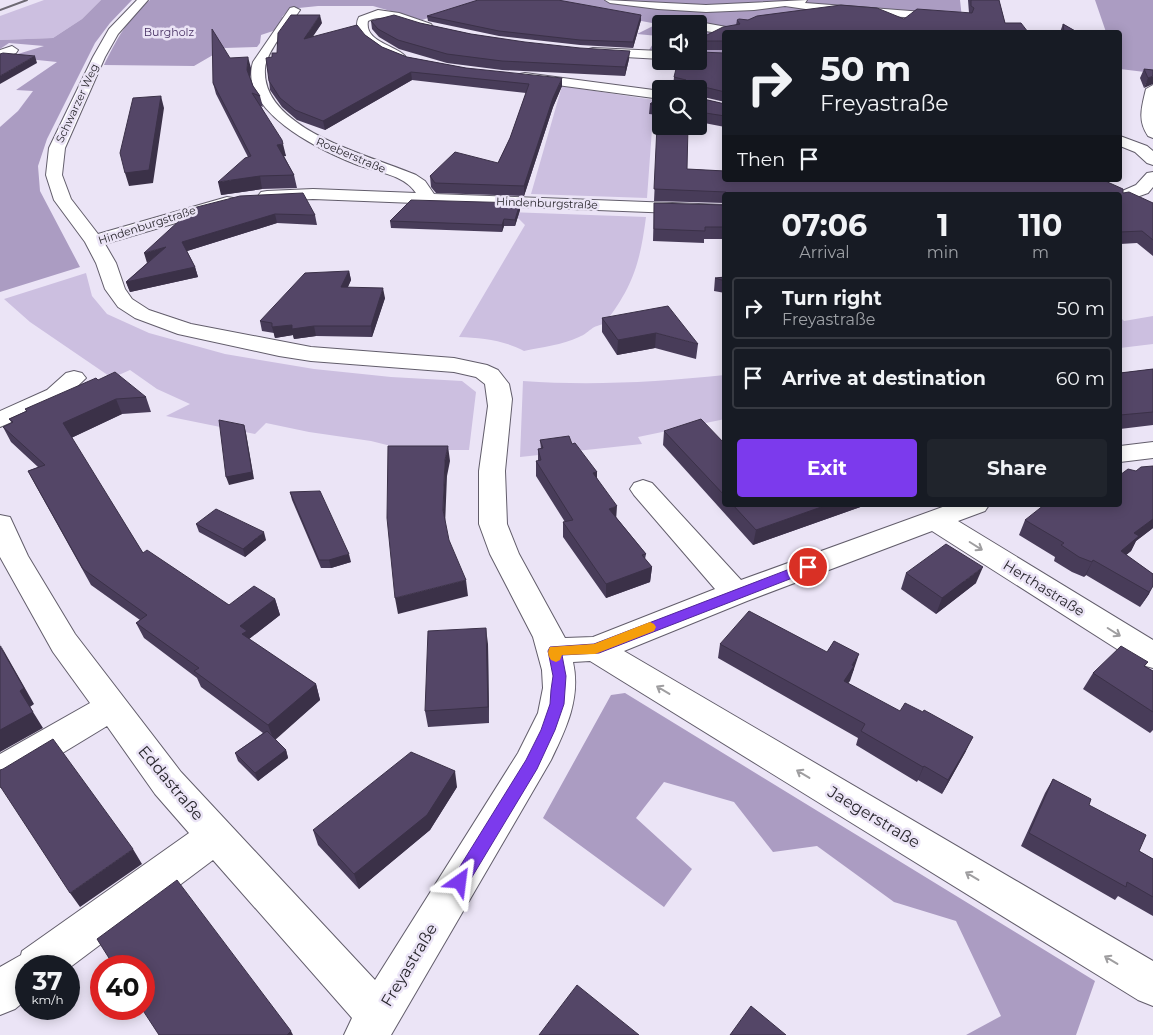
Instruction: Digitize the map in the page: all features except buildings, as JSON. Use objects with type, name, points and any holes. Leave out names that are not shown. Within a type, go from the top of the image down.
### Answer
[{"type":"street","name":"Schwarzer Weg","points":[[94,241],[63,200],[54,175],[57,148],[113,32],[143,0]]},
{"type":"street","points":[[610,0],[659,6],[735,9],[802,0]]},
{"type":"street","points":[[786,3],[874,12],[915,12],[964,17]]},
{"type":"street","points":[[600,8],[647,17]]},
{"type":"street","name":"Roeberstraße","points":[[294,10],[262,57],[258,68],[259,85],[269,103],[286,120],[312,138],[361,161],[416,181],[429,198]]},
{"type":"street","points":[[413,60],[385,50],[370,41],[361,23],[363,19],[372,15],[385,14],[439,30]]},
{"type":"street","points":[[707,27],[722,30]]},
{"type":"street","points":[[579,50],[652,54]]},
{"type":"street","points":[[514,76],[578,82],[652,94]]},
{"type":"street","points":[[1153,89],[1148,115],[1153,133]]},
{"type":"street","points":[[1136,146],[1150,143],[1153,138]]},
{"type":"street","points":[[1122,142],[1136,146],[1153,160]]},
{"type":"street","points":[[1122,197],[1142,189],[1153,177]]},
{"type":"street","name":"Hindenburgstraße","points":[[554,651],[542,620],[508,562],[492,518],[491,494],[494,444],[500,404],[496,382],[491,377],[477,369],[454,365],[311,354],[279,349],[209,335],[163,322],[142,314],[125,303],[115,289],[106,263],[94,241],[215,204],[247,198],[313,194],[722,210]]},
{"type":"street","points":[[0,420],[55,394],[74,378]]},
{"type":"street","points":[[1122,454],[1153,450]]},
{"type":"street","points":[[643,489],[736,593]]},
{"type":"street","points":[[554,651],[595,649],[736,593],[970,507]]},
{"type":"street","name":"Herthastraße","points":[[935,520],[1153,656]]},
{"type":"street","name":"Eddastraße","points":[[0,524],[14,556],[64,643],[111,707],[168,783],[215,836],[372,1025]]},
{"type":"street","name":"Jaegerstraße","points":[[595,649],[1153,985]]},
{"type":"street","name":"Freyastraße","points":[[372,1025],[531,764],[548,730],[557,704],[559,685],[554,651]]},
{"type":"street","points":[[0,772],[111,707]]},
{"type":"street","points":[[52,955],[215,836]]},
{"type":"street","points":[[0,994],[15,982]]},
{"type":"shaded area","points":[[44,0],[101,0],[82,19],[53,38],[0,40],[0,16]]},
{"type":"shaded area","points":[[562,86],[652,100],[647,198],[531,194]]},
{"type":"shaded area","points":[[505,212],[646,217],[634,274],[622,298],[604,324],[572,340],[524,351],[500,342],[459,337],[525,225],[515,215]]},
{"type":"shaded area","points":[[86,273],[92,296],[107,314],[149,333],[225,354],[314,369],[391,377],[462,381],[476,392],[469,450],[407,450],[371,441],[309,432],[266,423],[255,434],[166,416],[190,404],[157,389],[130,370],[112,378],[30,322],[4,299]]},
{"type":"shaded area","points":[[1153,316],[1153,344],[1122,348],[1122,319],[1124,321]]},
{"type":"shaded area","points":[[722,375],[722,420],[638,437],[642,444],[520,457],[523,381],[574,383],[674,380]]},
{"type":"green space","points":[[101,0],[132,0],[110,23],[95,43],[47,139],[38,166],[40,191],[80,267],[0,292],[0,127],[18,111],[33,91],[16,90],[57,62],[8,57],[44,46],[9,43],[0,49],[0,40],[53,38],[82,19]]},
{"type":"green space","name":"Burgholz","points":[[150,0],[486,0],[422,20],[373,6],[318,6],[289,9],[282,17],[287,18],[276,30],[261,35],[260,43],[257,47],[225,48],[194,66],[104,65],[129,22]]},
{"type":"green space","points":[[531,0],[960,0],[962,18],[915,13],[745,30],[722,30],[722,53],[707,52],[707,15],[652,15],[652,23]]},
{"type":"green space","points":[[1095,0],[1153,0],[1153,73],[1122,69],[1122,30],[1105,30]]},
{"type":"green space","points":[[652,26],[652,35],[637,34]]},
{"type":"green space","points":[[625,693],[1095,981],[1076,1035],[966,1035],[1001,1016],[956,921],[894,902],[817,846],[773,852],[734,802],[664,782],[636,818],[692,869],[664,907],[543,818],[611,695]]},
{"type":"railway","points":[[0,10],[27,0]]},
{"type":"slow traffic","points":[[556,656],[554,651],[595,649],[650,627]]},
{"type":"route","points":[[460,882],[531,764],[548,730],[557,704],[559,676],[554,651],[595,649],[736,593],[808,567]]}]
